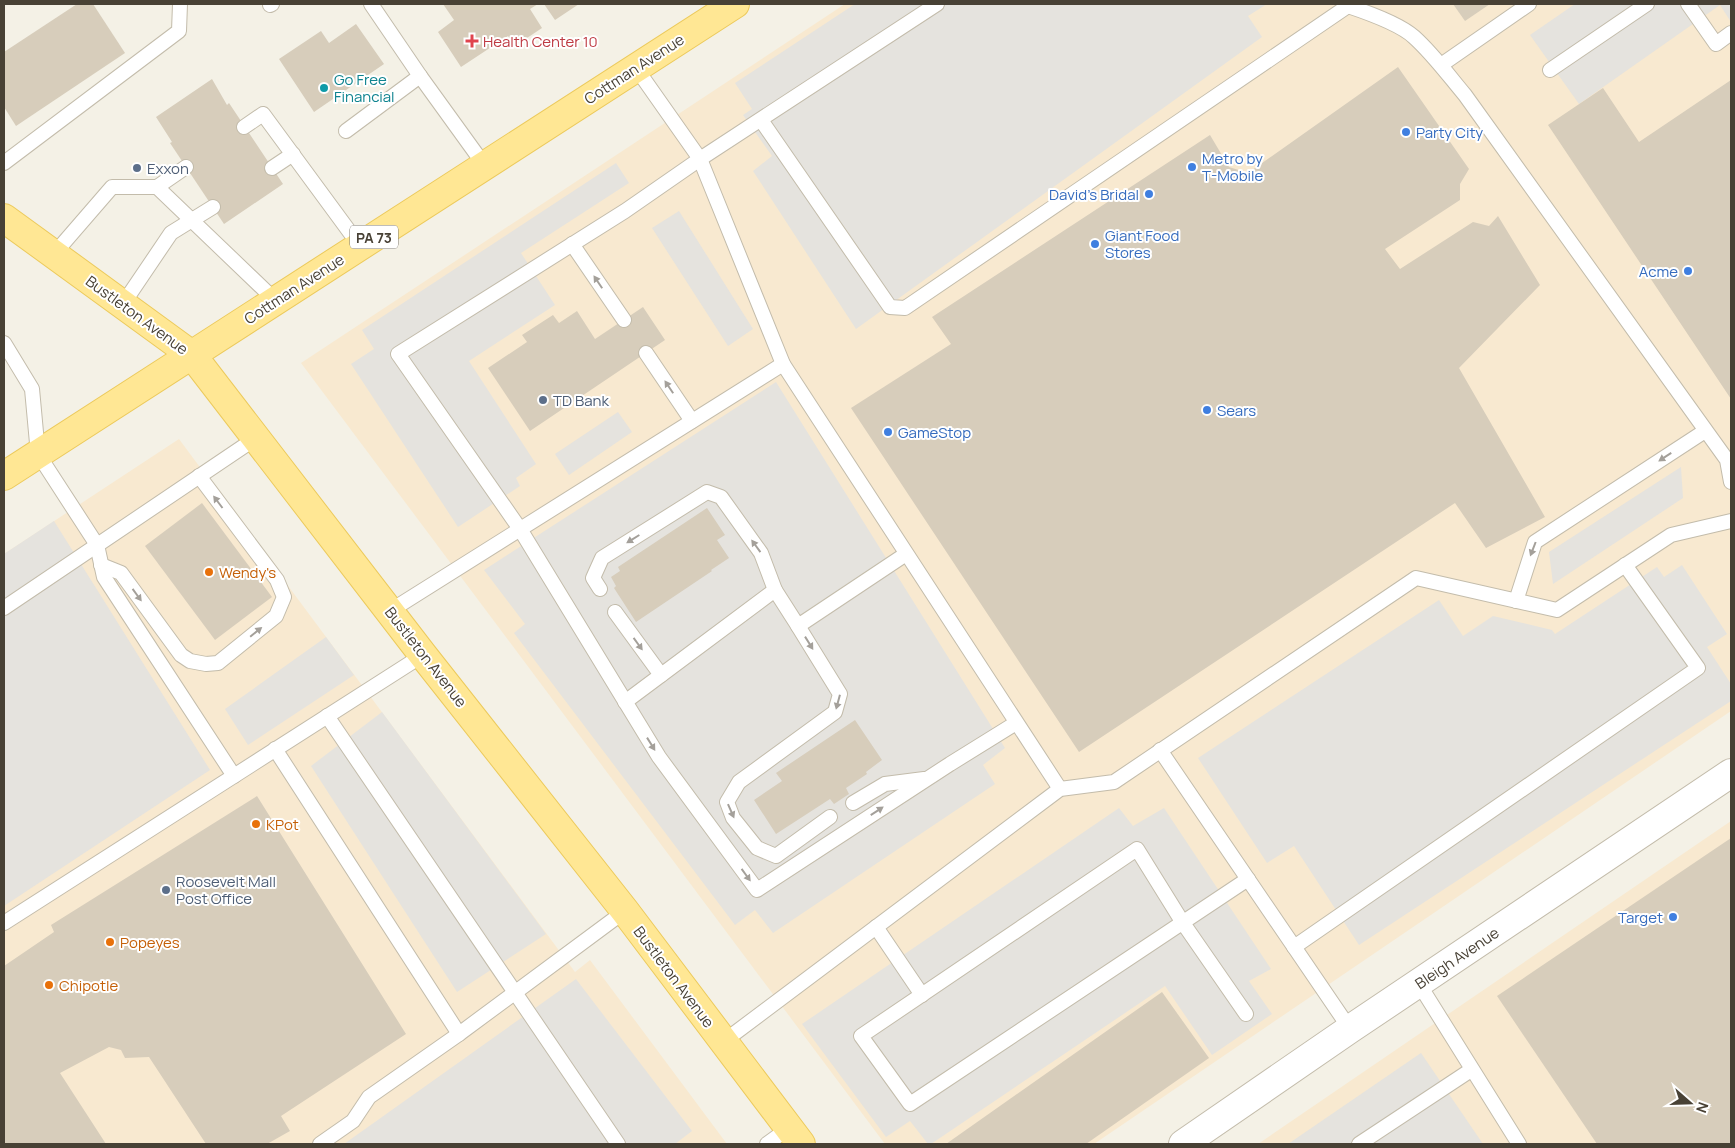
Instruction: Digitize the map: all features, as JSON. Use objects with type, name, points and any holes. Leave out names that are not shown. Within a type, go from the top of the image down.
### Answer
[{"type":"main road","name":"Cottman Avenue","points":[[4,476],[735,4]]},
{"type":"main road","name":"Bustleton Avenue","points":[[4,218],[192,355],[423,655],[625,911],[795,1136]]},
{"type":"street","name":"Bleigh Avenue","points":[[1183,1144],[1731,772]]},
{"type":"lane","points":[[4,163],[179,31],[180,4]]},
{"type":"lane","points":[[371,4],[485,166]]},
{"type":"lane","points":[[937,4],[700,159],[625,211],[398,354],[520,529],[667,768],[757,890],[1016,723]]},
{"type":"lane","points":[[1441,65],[1529,4]]},
{"type":"lane","points":[[1550,70],[1647,4]]},
{"type":"lane","points":[[1688,4],[1716,44],[1731,33]]},
{"type":"lane","points":[[761,120],[890,308],[905,308],[1348,5],[1370,13],[1413,36],[1441,65],[1465,95],[1727,460],[1731,482]]},
{"type":"lane","points":[[636,68],[700,159],[783,364],[1060,789]]},
{"type":"lane","points":[[346,131],[420,76]]},
{"type":"lane","points":[[244,127],[263,114],[360,246]]},
{"type":"lane","points":[[272,168],[293,154]]},
{"type":"lane","points":[[54,254],[112,187],[157,186],[186,167]]},
{"type":"lane","points":[[157,186],[276,301]]},
{"type":"lane","points":[[123,304],[171,233],[213,207]]},
{"type":"lane","points":[[572,244],[624,320]]},
{"type":"lane","points":[[4,343],[32,389],[38,454],[97,545],[104,577],[234,776]]},
{"type":"lane","points":[[646,353],[692,421]]},
{"type":"lane","points":[[390,611],[783,364]]},
{"type":"lane","points":[[1516,601],[1535,542],[1706,430]]},
{"type":"lane","points":[[4,608],[256,438]]},
{"type":"lane","points":[[101,565],[121,573],[181,655],[190,661],[206,664],[218,663],[276,616],[284,596],[277,580],[199,476]]},
{"type":"lane","points":[[600,589],[593,578],[602,558],[707,492],[721,497],[761,554],[775,590],[840,694],[835,712],[739,782],[727,802],[733,818],[757,848],[776,856],[830,817]]},
{"type":"lane","points":[[723,1042],[1060,789],[1114,782],[1416,578],[1557,610],[1671,535],[1731,521]]},
{"type":"lane","points":[[798,626],[906,554]]},
{"type":"lane","points":[[1294,947],[1698,668],[1625,565]]},
{"type":"lane","points":[[625,702],[775,590]]},
{"type":"lane","points":[[615,612],[661,675]]},
{"type":"lane","points":[[4,923],[423,655]]},
{"type":"lane","points":[[327,716],[618,1144]]},
{"type":"lane","points":[[275,750],[459,1034]]},
{"type":"lane","points":[[1160,750],[1350,1029]]},
{"type":"lane","points":[[853,802],[885,784],[928,778]]},
{"type":"lane","points":[[1246,1014],[1182,923],[1137,849],[860,1036],[910,1104],[1182,923],[1248,879]]},
{"type":"lane","points":[[320,1144],[353,1121],[369,1097],[459,1034],[514,991],[625,911]]},
{"type":"lane","points":[[876,927],[922,994]]},
{"type":"lane","points":[[1419,984],[1519,1144]]},
{"type":"lane","points":[[1359,1144],[1471,1070]]},
{"type":"lane","points":[[767,1144],[795,1136]]},
{"type":"shaded area","points":[[845,4],[1731,4],[1731,711],[1094,1144],[885,1144],[301,363]]},
{"type":"shaded area","points":[[855,4],[1267,4],[1248,16],[1262,37],[856,329],[753,171],[772,156],[743,115],[752,109],[735,83]]},
{"type":"shaded area","points":[[1575,4],[1731,4],[1731,22],[1720,5],[1579,104],[1530,35]]},
{"type":"shaded area","points":[[616,163],[629,183],[521,253],[555,305],[469,361],[536,464],[516,478],[520,486],[458,527],[351,364],[374,349],[362,330]]},
{"type":"shaded area","points":[[679,211],[753,329],[728,346],[652,228]]},
{"type":"shaded area","points":[[776,382],[1005,748],[983,765],[995,784],[773,933],[755,910],[735,925],[514,633],[525,624],[484,570]]},
{"type":"shaded area","points":[[618,412],[632,432],[569,475],[555,454]]},
{"type":"shaded area","points":[[179,439],[575,972],[590,960],[727,1144],[4,1144],[4,554]]},
{"type":"shaded area","points":[[1681,467],[1683,498],[1553,584],[1549,552]]},
{"type":"shaded area","points":[[54,521],[210,770],[4,906],[4,554]]},
{"type":"shaded area","points":[[1682,565],[1727,634],[1707,647],[1731,684],[1731,701],[1359,945],[1294,846],[1267,863],[1198,758],[1439,600],[1463,636],[1493,616],[1552,630],[1555,634],[1657,567],[1664,577]]},
{"type":"shaded area","points":[[326,637],[354,675],[248,745],[225,709]]},
{"type":"shaded area","points":[[382,712],[546,934],[457,992],[311,766]]},
{"type":"shaded area","points":[[1119,808],[1133,826],[1164,808],[1271,969],[1249,981],[1272,1014],[1212,1055],[1165,986],[931,1144],[928,1144],[910,1121],[886,1137],[802,1024]]},
{"type":"shaded area","points":[[1731,821],[1731,1144],[1258,1144]]},
{"type":"shaded area","points":[[576,979],[692,1131],[675,1144],[344,1144]]},
{"type":"shaded area","points":[[1421,1053],[1483,1144],[1288,1144]]},
{"type":"building","points":[[77,4],[93,4],[125,53],[16,126],[4,107],[4,52]]},
{"type":"building","name":"Health Center 10","points":[[443,4],[538,4],[530,9],[542,28],[515,46],[508,36],[461,67],[438,32],[454,20]]},
{"type":"building","name":"Health Center 10","points":[[544,4],[579,4],[555,20]]},
{"type":"building","points":[[1453,4],[1490,4],[1465,21]]},
{"type":"building","name":"Go Free Financial","points":[[356,24],[384,64],[314,112],[279,59],[321,31],[329,43]]},
{"type":"building","points":[[1398,67],[1469,169],[1460,184],[1460,200],[1385,249],[1400,269],[1473,222],[1489,226],[1498,216],[1540,285],[1459,368],[1545,517],[1486,548],[1455,503],[1079,752],[851,408],[951,344],[932,317],[1210,135],[1229,167],[1248,173]]},
{"type":"building","points":[[212,79],[227,105],[229,103],[283,184],[224,224],[170,143],[172,142],[156,117]]},
{"type":"building","name":"Acme","points":[[1731,80],[1731,399],[1548,125],[1603,88],[1639,142]]},
{"type":"building","name":"TD Bank","points":[[643,307],[665,340],[530,431],[488,368],[527,342],[522,335],[553,315],[559,323],[577,311],[595,339]]},
{"type":"building","name":"Wendy's","points":[[202,503],[272,597],[215,640],[145,546]]},
{"type":"building","points":[[707,508],[725,535],[717,540],[729,558],[636,622],[614,588],[616,586],[611,577],[620,571],[618,567]]},
{"type":"building","points":[[855,720],[882,760],[866,772],[867,774],[846,788],[849,794],[834,804],[830,799],[776,834],[754,800],[782,781],[776,773]]},
{"type":"building","points":[[257,796],[406,1034],[281,1116],[290,1131],[267,1144],[206,1144],[149,1057],[125,1058],[121,1050],[109,1047],[60,1073],[106,1144],[4,1144],[4,966],[54,932],[51,925]]},
{"type":"building","name":"Target","points":[[1731,838],[1731,1144],[1597,1144],[1497,996]]},
{"type":"building","points":[[1162,992],[1209,1058],[1086,1144],[946,1144]]},
{"type":"place","name":"Health Center 10","points":[[472,41]]},
{"type":"place","name":"Go Free Financial","points":[[324,88]]},
{"type":"place","name":"Party City","points":[[1406,132]]},
{"type":"place","name":"Metro by T-Mobile","points":[[1192,167]]},
{"type":"place","name":"Exxon","points":[[137,168]]},
{"type":"place","name":"David's Bridal","points":[[1149,194]]},
{"type":"place","name":"Giant Food Stores","points":[[1095,244]]},
{"type":"place","name":"Acme","points":[[1688,271]]},
{"type":"place","name":"TD Bank","points":[[543,400]]},
{"type":"place","name":"Sears","points":[[1207,410]]},
{"type":"place","name":"GameStop","points":[[888,432]]},
{"type":"place","name":"Wendy's","points":[[209,572]]},
{"type":"place","name":"KPot","points":[[256,824]]},
{"type":"place","name":"Roosevelt Mall Post Office","points":[[166,890]]},
{"type":"place","name":"Target","points":[[1673,917]]},
{"type":"place","name":"Popeyes","points":[[110,942]]},
{"type":"place","name":"Chipotle","points":[[49,985]]}]
